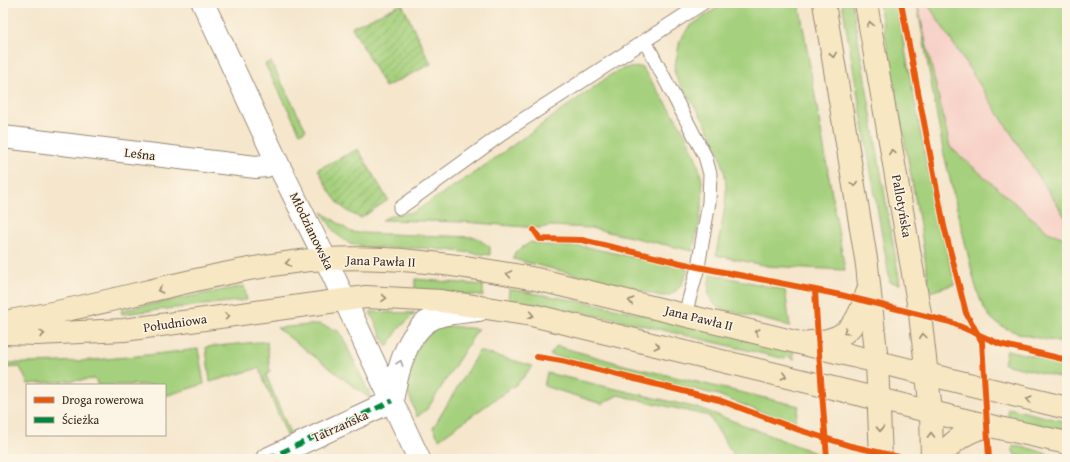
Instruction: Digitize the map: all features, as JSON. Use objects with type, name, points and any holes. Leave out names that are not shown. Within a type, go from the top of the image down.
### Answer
[{"type":"street","name":"Młodzianowska","points":[[203,3],[277,162],[345,299],[419,459]]},
{"type":"street","points":[[824,3],[867,265],[877,362],[881,459]]},
{"type":"street","name":"Pallotyńska","points":[[866,3],[919,303],[931,411],[932,459]]},
{"type":"street","name":"Leśna","points":[[3,137],[256,167],[266,166],[277,162]]},
{"type":"street","points":[[3,322],[118,300],[235,272],[293,262],[326,260]]},
{"type":"street","name":"Jana Pawła II","points":[[326,260],[423,262],[481,269],[536,278],[1067,408]]},
{"type":"street","points":[[799,342],[832,340],[844,334],[853,326],[861,312],[869,286]]},
{"type":"street","points":[[345,299],[366,297],[413,298],[492,308],[532,315],[931,411],[987,426],[1067,443]]},
{"type":"street","name":"Południowa","points":[[3,333],[37,334],[124,330],[345,299]]},
{"type":"street","points":[[392,401],[401,360],[412,340],[425,324],[438,316],[492,308]]},
{"type":"street","name":"Tatrzańska","points":[[266,459],[392,401]]},
{"type":"street","points":[[940,459],[944,453],[966,433],[987,426]]},
{"type":"lane","points":[[400,208],[514,126],[703,3]]},
{"type":"lane","points":[[645,40],[702,151],[710,174],[711,189],[707,218],[698,267],[685,314]]},
{"type":"shaded area","points":[[918,3],[1067,3],[1067,238],[1047,231],[950,147]]},
{"type":"green space","points":[[724,3],[799,3],[845,270],[767,266],[716,255],[726,194],[722,164],[711,134],[678,81],[674,71],[680,40],[689,27]]},
{"type":"green space","points":[[842,3],[852,3],[900,284],[890,282]]},
{"type":"green space","points":[[879,3],[896,3],[932,191],[955,284],[930,292],[919,219]]},
{"type":"green space","points":[[917,3],[950,147],[1048,232],[1067,239],[1067,344],[1012,331],[993,320],[981,302],[975,284],[943,150]]},
{"type":"green space","points":[[927,3],[1067,3],[1067,220]]},
{"type":"green space","points":[[402,4],[431,64],[385,87],[352,27]]},
{"type":"green space","points":[[271,62],[306,130],[300,133],[265,64]]},
{"type":"green space","points":[[642,67],[676,118],[690,144],[700,172],[703,191],[693,251],[591,228],[551,226],[538,228],[465,222],[382,220],[392,215],[414,212],[477,171],[612,74],[625,68]]},
{"type":"green space","points":[[358,149],[388,200],[361,218],[346,210],[340,204],[330,192],[318,169]]},
{"type":"green space","points":[[322,212],[351,232],[475,237],[490,247],[490,255],[428,248],[368,248],[350,244],[335,233]]},
{"type":"green space","points":[[531,242],[543,245],[586,247],[688,269],[679,288],[675,292],[667,296],[661,296],[513,259],[515,252]]},
{"type":"green space","points":[[711,274],[785,290],[790,326],[721,309],[716,306],[710,298],[708,290]]},
{"type":"green space","points":[[415,279],[483,285],[483,296],[415,290]]},
{"type":"green space","points":[[244,286],[247,300],[122,314],[121,310]]},
{"type":"green space","points":[[509,289],[601,305],[793,349],[794,360],[788,356],[785,359],[612,318],[508,300]]},
{"type":"green space","points":[[370,312],[415,313],[398,330],[387,347]]},
{"type":"green space","points":[[319,324],[338,331],[342,336],[373,401],[277,328]]},
{"type":"green space","points":[[449,326],[478,329],[428,408],[417,417],[408,392],[405,376],[414,348],[438,327]]},
{"type":"green space","points":[[267,342],[270,372],[266,375],[292,438],[289,440],[259,368],[210,382],[206,347]]},
{"type":"green space","points":[[557,346],[628,366],[799,406],[794,425],[718,395],[550,355]]},
{"type":"green space","points":[[198,349],[204,384],[166,396],[166,384],[98,384],[95,379],[28,384],[20,367],[3,368],[3,363],[52,362],[149,355]]},
{"type":"green space","points":[[1007,350],[1067,364],[1067,379],[1004,364]]},
{"type":"green space","points":[[479,351],[533,366],[518,383],[439,439],[433,428]]},
{"type":"green space","points":[[547,373],[702,409],[823,456],[823,459],[736,459],[709,416],[618,395],[602,404],[544,386]]},
{"type":"green space","points":[[1008,408],[1067,422],[1067,432],[1008,420]]},
{"type":"green space","points":[[1013,446],[1032,449],[1062,459],[1032,459],[1015,455]]},
{"type":"marked path","points":[[267,459],[392,401]]},
{"type":"cycle path","points":[[901,3],[944,226],[966,313],[982,342],[989,459]]},
{"type":"cycle path","points":[[534,230],[540,239],[582,240],[698,267],[841,295],[950,322],[1000,344],[1067,360]]},
{"type":"cycle path","points":[[815,290],[827,459]]},
{"type":"cycle path","points":[[537,357],[562,361],[719,400],[799,430],[851,446],[908,459]]}]
